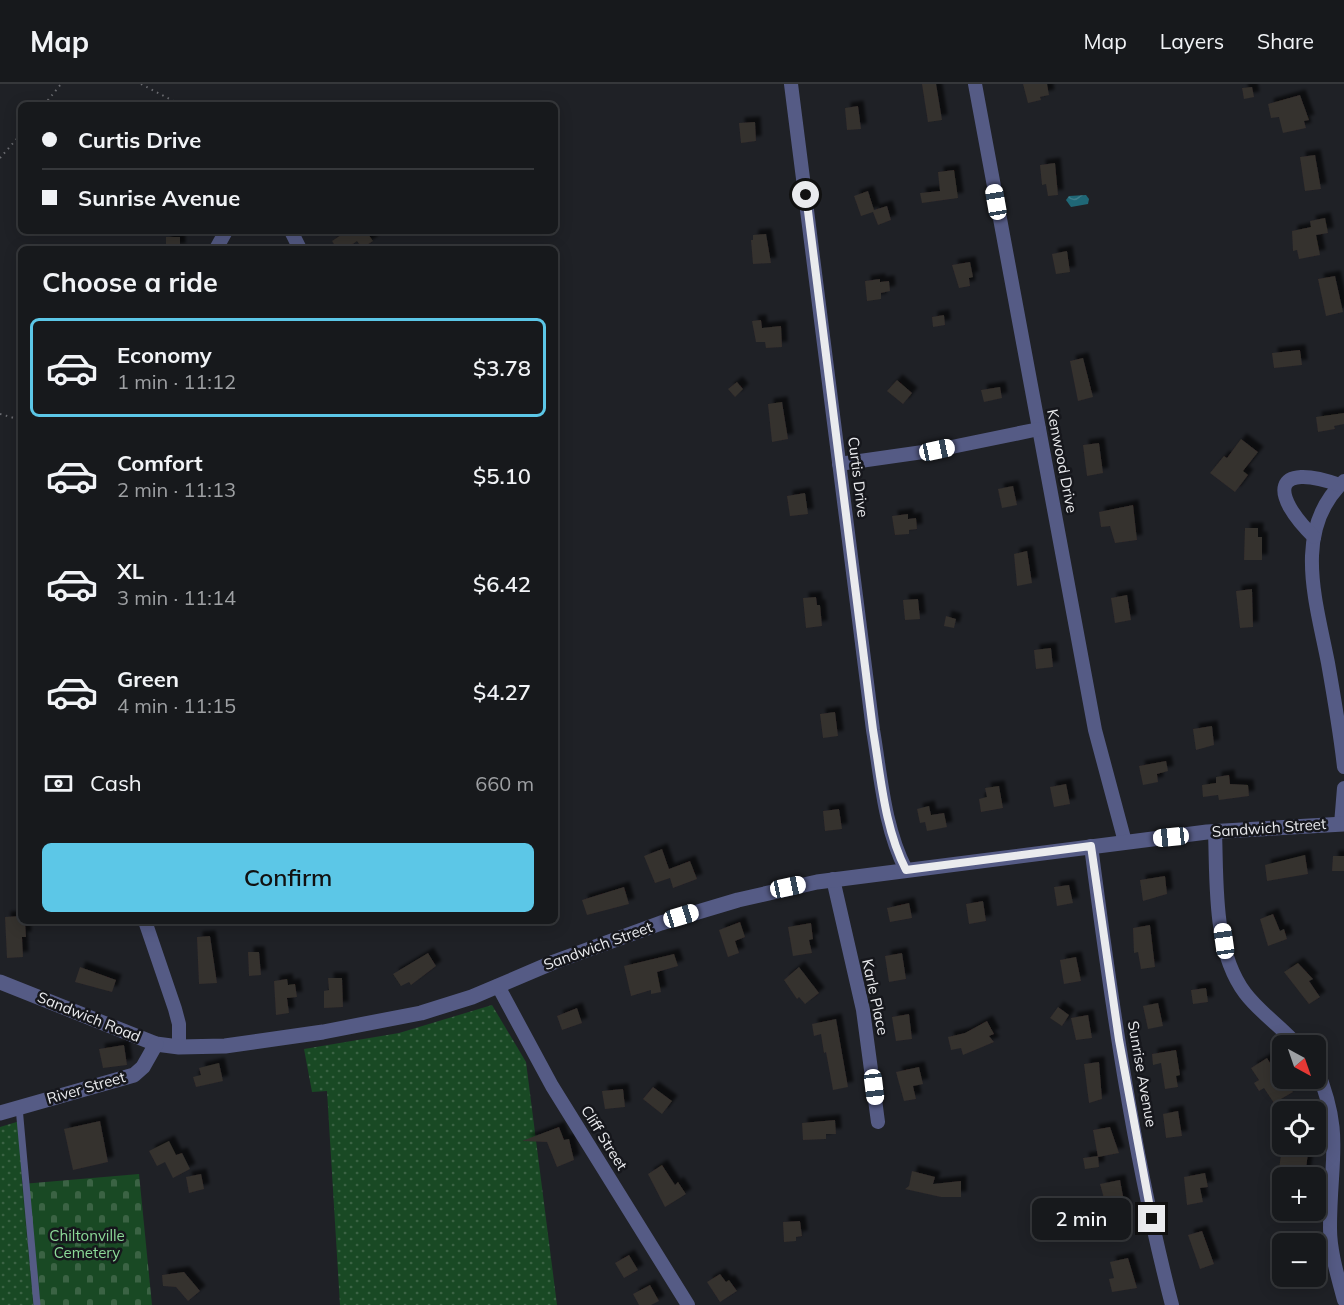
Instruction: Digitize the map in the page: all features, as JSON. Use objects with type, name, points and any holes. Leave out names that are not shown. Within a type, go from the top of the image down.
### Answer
[{"type":"street","name":"Curtis Drive","points":[[791,84],[873,730],[887,815],[896,851],[906,870]]},
{"type":"street","name":"Kenwood Drive","points":[[975,84],[1095,730],[1125,842]]},
{"type":"street","points":[[839,464],[937,450],[1039,429]]},
{"type":"street","points":[[1314,537],[1287,505],[1283,496],[1286,486],[1293,478],[1306,475],[1342,483],[1322,511],[1314,537],[1311,575],[1338,719],[1344,767]]},
{"type":"street","points":[[1343,824],[1344,788]]},
{"type":"street","name":"Sandwich Street","points":[[178,1047],[243,1044],[380,1022],[432,1010],[498,986],[573,954],[671,920],[738,900],[833,879],[1215,832],[1343,824]]},
{"type":"street","points":[[1215,832],[1224,941],[1235,976],[1246,994],[1287,1035]]},
{"type":"street","name":"Sunrise Avenue","points":[[1091,846],[1119,1040],[1147,1197],[1172,1305]]},
{"type":"street","name":"Karle Place","points":[[833,879],[863,1010],[878,1122]]},
{"type":"street","points":[[146,924],[179,1024],[178,1047]]},
{"type":"street","name":"Sandwich Road","points":[[0,982],[156,1044],[178,1047]]},
{"type":"street","name":"Cliff Street","points":[[498,986],[552,1086],[688,1305]]},
{"type":"street","name":"River Street","points":[[0,1113],[134,1075],[143,1067],[156,1044]]},
{"type":"street","points":[[1326,1083],[1339,1104],[1344,1122],[1342,1160],[1332,1201],[1330,1227],[1344,1300]]},
{"type":"lane","points":[[19,1107],[37,1305]]},
{"type":"path","points":[[46,102],[61,84]]},
{"type":"path","points":[[141,84],[175,102]]},
{"type":"path","points":[[0,158],[18,137]]},
{"type":"path","points":[[0,414],[18,419]]},
{"type":"green space","points":[[492,1005],[526,1062],[557,1305],[340,1305],[327,1091],[312,1092],[304,1049],[399,1033]]},
{"type":"green space","points":[[20,1121],[22,1184],[33,1305],[0,1305],[0,1127]]},
{"type":"green space","name":"Chiltonville Cemetery","points":[[139,1174],[152,1305],[33,1305],[22,1184]]},
{"type":"water","points":[[1086,195],[1089,199],[1088,204],[1071,207],[1066,200],[1069,196]]},
{"type":"building","points":[[922,84],[936,84],[942,120],[928,122]]},
{"type":"building","points":[[1023,84],[1047,84],[1049,95],[1040,97],[1041,100],[1028,103]]},
{"type":"building","points":[[1252,87],[1254,97],[1244,99],[1242,88]]},
{"type":"building","points":[[1300,95],[1309,120],[1304,121],[1306,128],[1283,133],[1279,117],[1271,118],[1268,104]]},
{"type":"building","points":[[858,106],[861,129],[847,130],[845,108]]},
{"type":"building","points":[[755,122],[756,141],[741,143],[739,123]]},
{"type":"building","points":[[1315,155],[1321,189],[1305,191],[1300,157]]},
{"type":"building","points":[[1055,163],[1058,195],[1048,196],[1046,184],[1042,185],[1040,165]]},
{"type":"building","points":[[954,170],[958,198],[922,203],[920,193],[940,191],[938,172]]},
{"type":"building","points":[[868,191],[874,210],[887,206],[891,220],[878,225],[873,212],[861,216],[854,196]]},
{"type":"building","points":[[1325,218],[1328,233],[1316,235],[1320,255],[1299,259],[1297,250],[1293,251],[1292,231],[1311,227],[1310,221]]},
{"type":"building","points":[[342,234],[368,234],[373,241],[365,246],[361,246],[357,241],[350,246],[335,246],[332,241]]},
{"type":"building","points":[[766,234],[771,263],[753,264],[751,240],[753,240],[753,235]]},
{"type":"building","points":[[166,237],[180,237],[180,246],[166,246]]},
{"type":"building","points":[[1067,251],[1070,272],[1056,274],[1052,254]]},
{"type":"building","points":[[970,262],[973,277],[969,278],[970,286],[959,288],[952,265]]},
{"type":"building","points":[[1335,276],[1343,312],[1326,316],[1318,279]]},
{"type":"building","points":[[880,279],[880,282],[889,281],[890,291],[881,293],[881,299],[867,301],[865,281]]},
{"type":"building","points":[[944,315],[945,325],[933,327],[932,317]]},
{"type":"building","points":[[761,320],[762,328],[781,326],[782,347],[766,348],[765,342],[756,342],[752,321]]},
{"type":"building","points":[[1300,350],[1302,365],[1274,368],[1272,353]]},
{"type":"building","points":[[1083,358],[1093,397],[1078,401],[1070,361]]},
{"type":"building","points":[[897,380],[912,393],[903,404],[887,391]]},
{"type":"building","points":[[737,382],[743,389],[735,397],[728,389]]},
{"type":"building","points":[[1000,387],[1002,398],[984,402],[981,390]]},
{"type":"building","points":[[782,402],[788,439],[772,442],[768,404]]},
{"type":"building","points":[[1344,413],[1344,424],[1334,426],[1335,429],[1318,432],[1316,417]]},
{"type":"building","points":[[1241,439],[1258,452],[1243,471],[1248,475],[1235,492],[1210,473],[1224,456],[1227,458]]},
{"type":"building","points":[[1099,443],[1103,473],[1087,476],[1083,445]]},
{"type":"building","points":[[1013,486],[1017,505],[1002,508],[998,489]]},
{"type":"building","points":[[805,493],[808,514],[790,516],[787,496]]},
{"type":"building","points":[[1133,505],[1137,540],[1115,543],[1110,526],[1101,527],[1099,512]]},
{"type":"building","points":[[908,514],[908,519],[916,518],[917,529],[909,530],[909,534],[895,535],[892,516]]},
{"type":"building","points":[[1245,528],[1258,528],[1258,537],[1262,537],[1262,560],[1244,560]]},
{"type":"building","points":[[1027,551],[1032,583],[1017,586],[1014,554]]},
{"type":"building","points":[[1252,589],[1253,627],[1240,628],[1236,591]]},
{"type":"building","points":[[1127,595],[1131,620],[1115,623],[1111,598]]},
{"type":"building","points":[[816,597],[817,605],[820,605],[822,626],[806,628],[803,598]]},
{"type":"building","points":[[918,599],[920,619],[905,620],[903,600]]},
{"type":"building","points":[[946,616],[956,619],[954,628],[944,626]]},
{"type":"building","points":[[1051,648],[1053,667],[1036,669],[1034,650]]},
{"type":"building","points":[[835,712],[838,736],[823,738],[820,714]]},
{"type":"building","points":[[1212,726],[1214,745],[1196,750],[1193,729]]},
{"type":"building","points":[[1166,761],[1168,771],[1157,774],[1158,782],[1143,785],[1139,766]]},
{"type":"building","points":[[1229,775],[1230,784],[1248,785],[1249,796],[1219,800],[1218,795],[1203,797],[1202,785],[1216,783],[1216,777]]},
{"type":"building","points":[[1066,784],[1070,804],[1054,807],[1050,787]]},
{"type":"building","points":[[999,786],[1003,808],[981,812],[979,799],[987,797],[985,788]]},
{"type":"building","points":[[929,806],[931,815],[944,813],[947,827],[927,831],[925,822],[920,823],[917,809]]},
{"type":"building","points":[[839,809],[842,829],[825,831],[823,811]]},
{"type":"building","points":[[662,849],[669,869],[690,861],[697,879],[673,888],[670,878],[655,883],[644,856]]},
{"type":"building","points":[[1305,855],[1308,874],[1267,881],[1265,865]]},
{"type":"building","points":[[1333,856],[1344,856],[1344,871],[1332,871]]},
{"type":"building","points":[[1165,876],[1167,894],[1143,901],[1140,880]]},
{"type":"building","points":[[1069,885],[1073,903],[1057,906],[1054,887]]},
{"type":"building","points":[[624,887],[629,904],[587,915],[582,900]]},
{"type":"building","points":[[983,901],[986,921],[969,924],[966,904]]},
{"type":"building","points":[[909,903],[912,918],[890,922],[887,908]]},
{"type":"building","points":[[1273,914],[1280,931],[1284,929],[1287,939],[1268,946],[1260,919]]},
{"type":"building","points":[[18,916],[18,924],[25,924],[26,937],[22,937],[23,957],[7,958],[5,917]]},
{"type":"building","points":[[740,922],[745,937],[735,941],[739,953],[728,957],[719,930]]},
{"type":"building","points":[[811,923],[813,939],[809,940],[812,953],[793,956],[788,927]]},
{"type":"building","points":[[1150,925],[1155,967],[1141,969],[1138,952],[1134,953],[1133,928]]},
{"type":"building","points":[[210,936],[217,983],[199,984],[197,937]]},
{"type":"building","points":[[248,952],[259,952],[261,975],[249,976]]},
{"type":"building","points":[[428,953],[436,966],[411,985],[409,982],[401,986],[393,974]]},
{"type":"building","points":[[902,953],[906,979],[889,982],[885,956]]},
{"type":"building","points":[[674,954],[678,966],[657,972],[661,992],[651,994],[651,990],[631,996],[624,966]]},
{"type":"building","points":[[1076,957],[1081,981],[1064,984],[1060,960]]},
{"type":"building","points":[[1298,963],[1313,979],[1309,981],[1320,997],[1309,1004],[1284,972]]},
{"type":"building","points":[[80,967],[116,980],[112,992],[75,982]]},
{"type":"building","points":[[799,967],[819,993],[805,1004],[799,997],[797,999],[784,980]]},
{"type":"building","points":[[328,978],[342,978],[343,1007],[324,1008],[324,991],[329,990]]},
{"type":"building","points":[[287,979],[288,985],[295,984],[297,997],[287,998],[289,1013],[276,1015],[274,981]]},
{"type":"building","points":[[1206,988],[1208,1002],[1193,1004],[1191,990]]},
{"type":"building","points":[[1158,1003],[1163,1026],[1148,1029],[1143,1006]]},
{"type":"building","points":[[1058,1007],[1069,1015],[1062,1026],[1050,1018]]},
{"type":"building","points":[[577,1008],[582,1023],[562,1030],[557,1016]]},
{"type":"building","points":[[909,1014],[912,1039],[896,1041],[892,1017]]},
{"type":"building","points":[[1088,1015],[1092,1038],[1076,1040],[1071,1018]]},
{"type":"building","points":[[836,1019],[848,1087],[833,1090],[821,1034],[814,1036],[812,1024]]},
{"type":"building","points":[[987,1021],[994,1034],[989,1036],[994,1042],[963,1055],[961,1048],[951,1050],[948,1037],[965,1033]]},
{"type":"building","points":[[124,1045],[127,1065],[103,1068],[99,1049]]},
{"type":"building","points":[[1176,1050],[1180,1075],[1176,1076],[1178,1087],[1165,1089],[1161,1063],[1153,1065],[1152,1054]]},
{"type":"building","points":[[1267,1058],[1272,1066],[1272,1089],[1291,1089],[1293,1092],[1277,1101],[1273,1101],[1264,1088],[1259,1091],[1254,1083],[1259,1080],[1251,1068]]},
{"type":"building","points":[[1099,1062],[1102,1099],[1089,1103],[1084,1064]]},
{"type":"building","points":[[219,1063],[223,1081],[196,1087],[193,1077],[201,1075],[199,1068]]},
{"type":"building","points":[[919,1067],[923,1084],[913,1086],[916,1099],[904,1101],[896,1072]]},
{"type":"building","points":[[653,1087],[672,1101],[662,1114],[643,1099]]},
{"type":"building","points":[[623,1089],[625,1107],[605,1109],[602,1091]]},
{"type":"building","points":[[1178,1111],[1182,1136],[1166,1138],[1163,1114]]},
{"type":"building","points":[[835,1120],[836,1134],[826,1134],[826,1139],[803,1140],[802,1123]]},
{"type":"building","points":[[100,1121],[108,1162],[73,1170],[64,1129]]},
{"type":"building","points":[[559,1127],[564,1140],[569,1139],[574,1160],[557,1167],[547,1142],[522,1141]]},
{"type":"building","points":[[1110,1127],[1119,1153],[1098,1157],[1093,1130]]},
{"type":"building","points":[[169,1141],[176,1155],[182,1153],[190,1169],[173,1178],[165,1162],[157,1166],[149,1151]]},
{"type":"building","points":[[1281,1155],[1308,1155],[1306,1167],[1279,1167]]},
{"type":"building","points":[[1098,1156],[1099,1167],[1085,1169],[1083,1158]]},
{"type":"building","points":[[662,1165],[675,1185],[678,1182],[686,1194],[665,1207],[648,1174]]},
{"type":"building","points":[[912,1171],[935,1177],[933,1184],[961,1181],[961,1197],[941,1197],[905,1189],[909,1186]]},
{"type":"building","points":[[1205,1173],[1208,1187],[1200,1188],[1203,1202],[1187,1205],[1184,1177]]},
{"type":"building","points":[[201,1174],[204,1189],[189,1193],[186,1177]]},
{"type":"building","points":[[1120,1180],[1127,1217],[1110,1220],[1100,1184]]},
{"type":"building","points":[[800,1221],[802,1236],[796,1237],[796,1241],[784,1242],[783,1222]]},
{"type":"building","points":[[1202,1231],[1214,1264],[1200,1269],[1188,1235]]},
{"type":"building","points":[[629,1255],[638,1270],[624,1278],[615,1263]]},
{"type":"building","points":[[1128,1258],[1137,1288],[1112,1292],[1109,1279],[1114,1278],[1110,1262]]},
{"type":"building","points":[[184,1272],[200,1291],[188,1301],[176,1287],[163,1286],[162,1275]]},
{"type":"building","points":[[720,1274],[726,1282],[729,1280],[737,1291],[720,1302],[707,1282]]},
{"type":"building","points":[[650,1285],[659,1301],[651,1305],[639,1305],[633,1294]]},
{"type":"route","points":[[806,195],[873,730],[887,815],[896,851],[906,870],[1091,846],[1119,1040],[1152,1219]]}]
